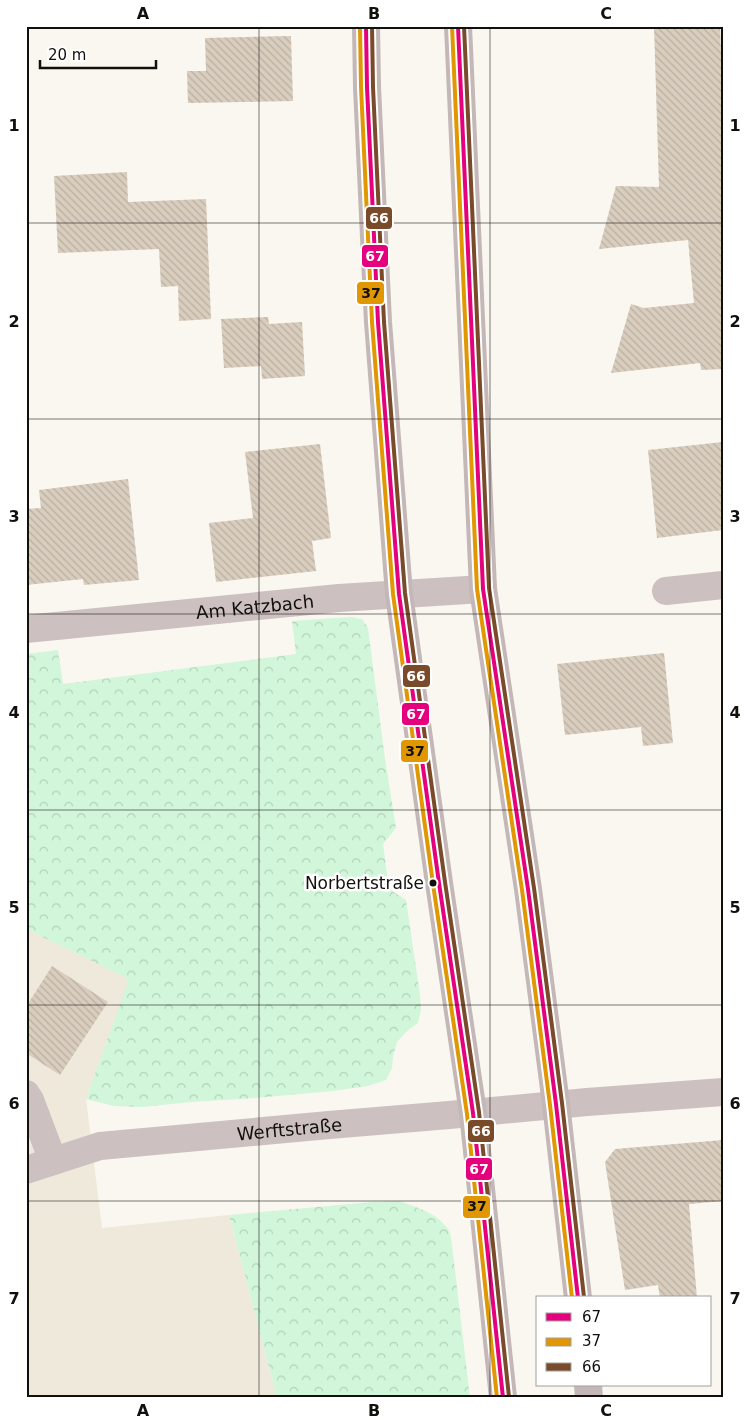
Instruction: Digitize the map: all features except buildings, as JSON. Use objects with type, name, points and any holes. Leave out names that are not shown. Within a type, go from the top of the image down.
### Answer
[{"type":"main road","points":[[366,26],[378,322],[399,594],[473,1113],[504,1398]]},
{"type":"main road","points":[[458,26],[484,589],[528,889],[556,1104],[578,1296]]},
{"type":"street","points":[[666,591],[723,585]]},
{"type":"street","name":"Am Katzbach","points":[[26,629],[339,598],[484,589]]},
{"type":"street","points":[[556,1104],[723,1092]]},
{"type":"street","points":[[26,1094],[54,1161]]},
{"type":"street","name":"Werftstraße","points":[[26,1170],[100,1146],[556,1104]]},
{"type":"shaded area","points":[[26,929],[130,979],[86,1099],[102,1228],[229,1215],[277,1398],[26,1398]]},
{"type":"green space","points":[[351,617],[362,619],[368,628],[396,828],[383,844],[389,889],[406,900],[420,995],[421,1010],[418,1023],[397,1042],[392,1068],[386,1080],[368,1086],[333,1091],[143,1107],[114,1106],[86,1099],[129,979],[26,929],[26,654],[58,650],[63,684],[296,654],[292,621]]},
{"type":"green space","points":[[399,1201],[432,1215],[443,1223],[450,1232],[470,1398],[277,1398],[229,1215]]},
{"type":"transit line","name":"37","points":[[360,26],[372,322],[393,594],[467,1114],[497,1398]]},
{"type":"transit line","name":"67","points":[[366,26],[378,322],[399,594],[473,1113],[503,1398]]},
{"type":"transit line","name":"66","points":[[372,26],[384,322],[405,593],[479,1112],[509,1397]]},
{"type":"transit line","name":"37","points":[[452,26],[477,589],[522,890],[550,1105],[572,1296]]},
{"type":"transit line","name":"67","points":[[458,26],[483,589],[528,889],[556,1104],[578,1296]]},
{"type":"transit line","name":"66","points":[[464,26],[489,588],[534,888],[562,1103],[584,1296]]},
{"type":"place","name":"Norbertstraße","points":[[433,883]]}]
